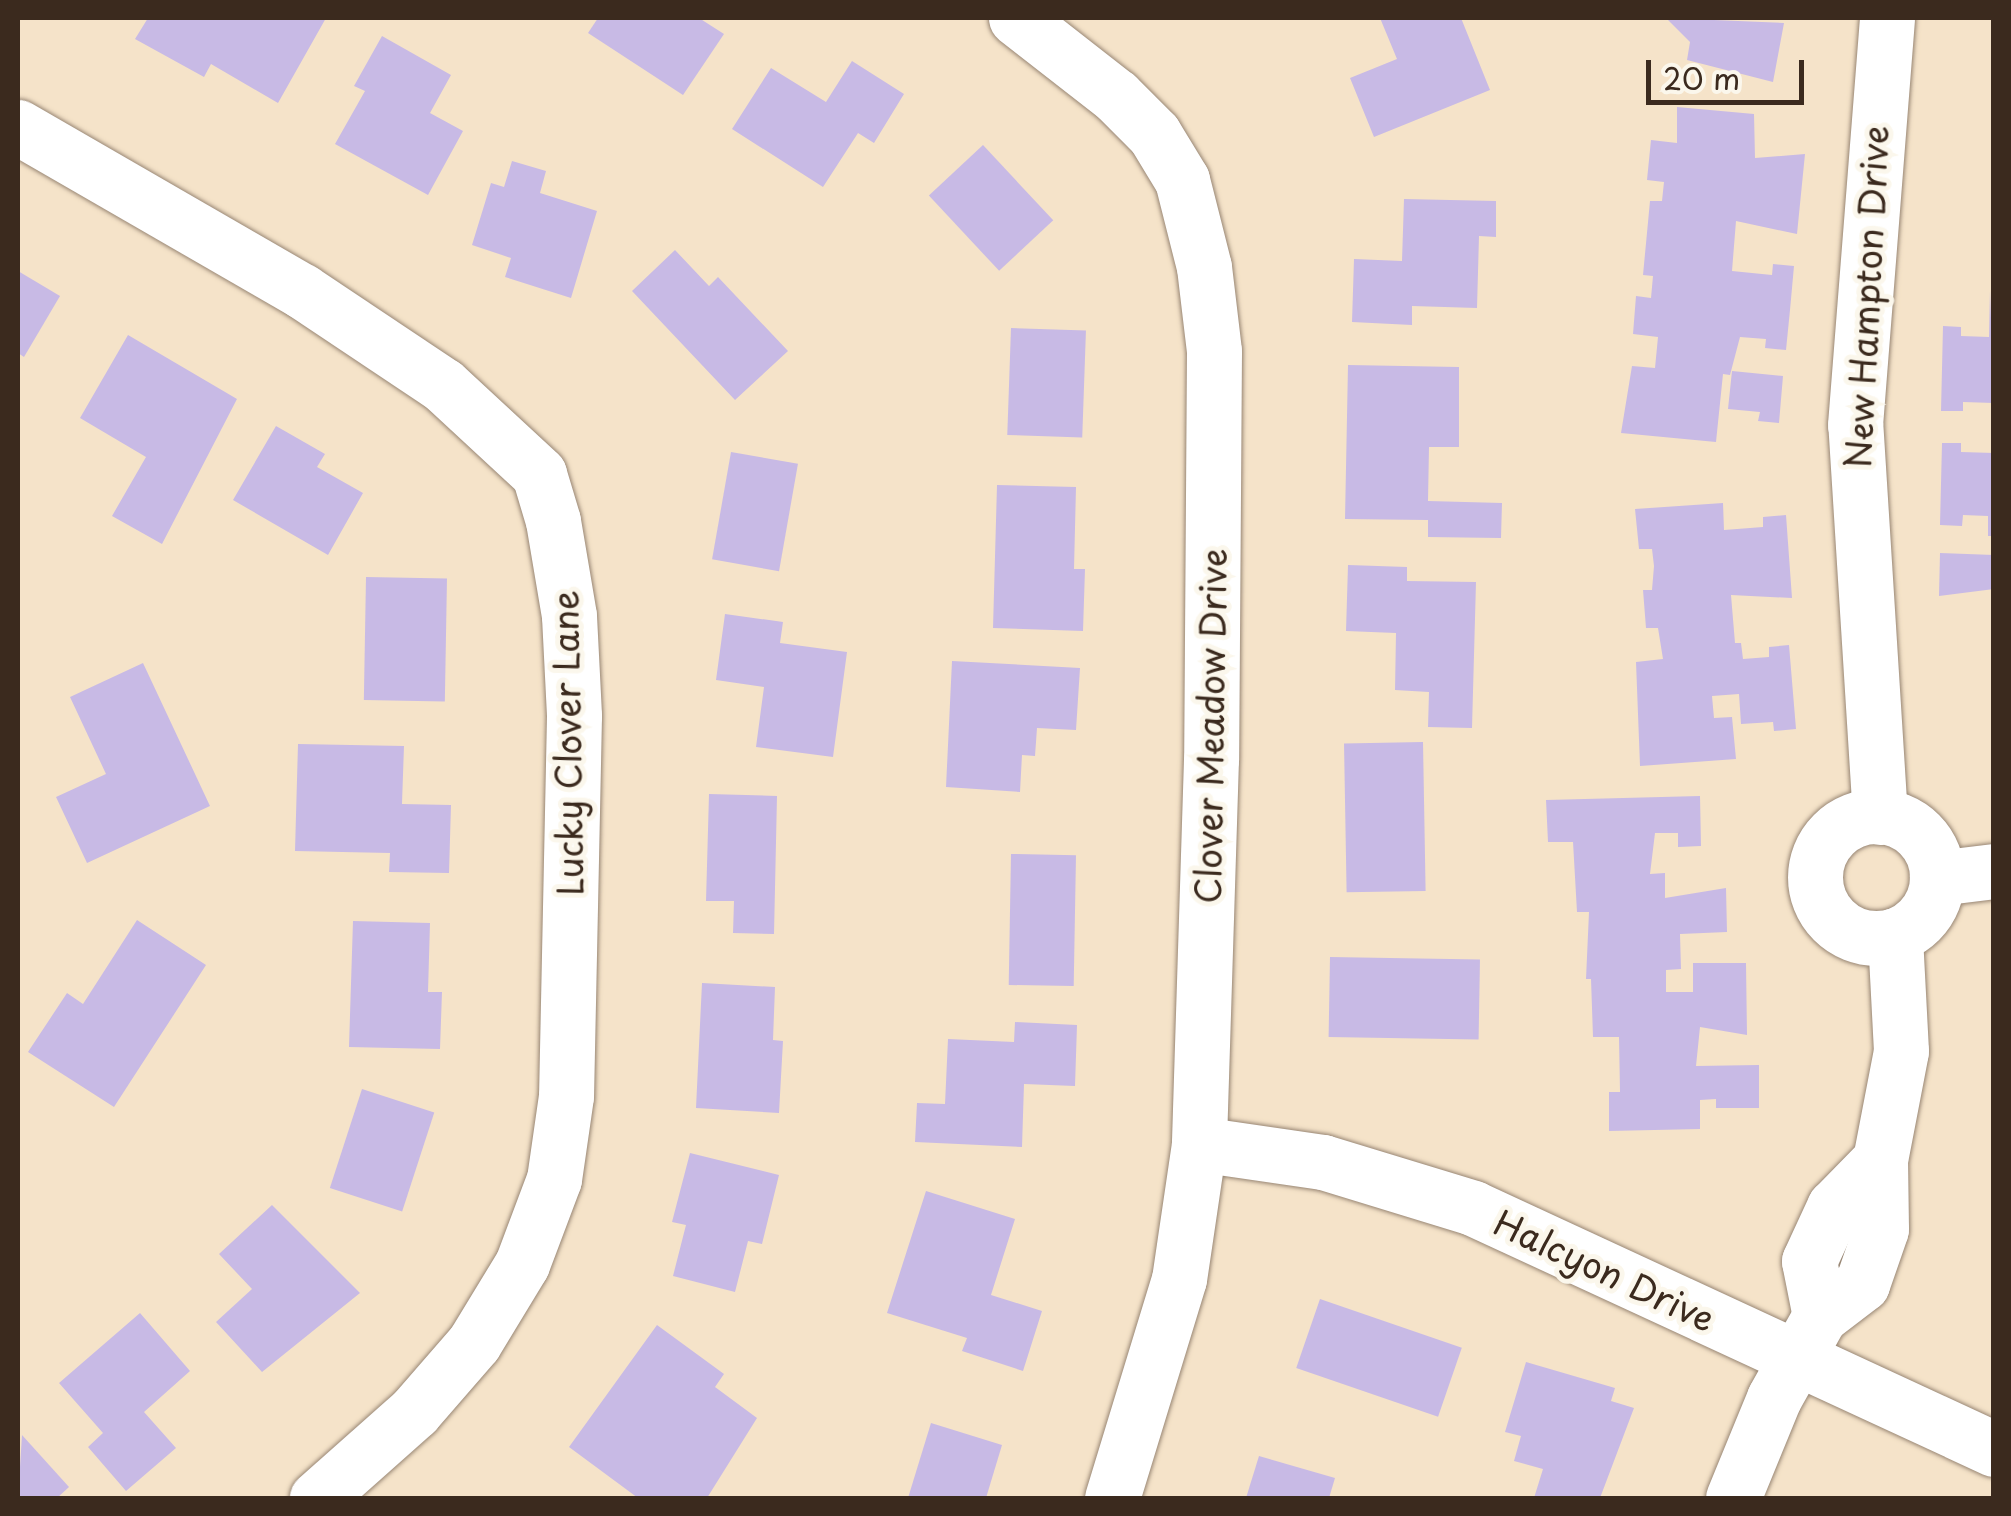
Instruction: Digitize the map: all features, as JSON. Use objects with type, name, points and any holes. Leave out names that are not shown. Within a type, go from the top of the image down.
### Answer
[{"type":"street","name":"Clover Meadow Drive","points":[[1016,18],[1075,60],[1154,134],[1182,180],[1204,267],[1214,406],[1198,1144],[1179,1280],[1112,1498]]},
{"type":"street","name":"New Hampton Drive","points":[[1880,816],[1855,425],[1887,18]]},
{"type":"street","name":"Lucky Clover Lane","points":[[18,127],[302,291],[430,376],[539,474],[553,520],[569,616],[574,716],[566,1096],[554,1179],[522,1264],[474,1342],[414,1412],[317,1498]]},
{"type":"street","points":[[1880,816],[1921,836],[1937,878],[1929,908],[1896,935],[1860,937],[1841,928],[1816,894],[1816,862],[1831,834],[1848,821],[1880,816]]},
{"type":"street","points":[[1937,878],[1994,872]]},
{"type":"street","points":[[1733,1498],[1752,1442],[1808,1338],[1862,1284],[1882,1229],[1880,1160],[1901,1051],[1896,935]]},
{"type":"street","name":"Halcyon Drive","points":[[1198,1144],[1324,1162],[1439,1196],[1808,1338],[1994,1449]]},
{"type":"building","points":[[148,18],[326,18],[278,103],[211,64],[204,77],[135,39]]},
{"type":"building","points":[[598,18],[699,18],[724,34],[683,95],[588,33]]},
{"type":"building","points":[[1380,18],[1461,18],[1490,90],[1374,137],[1350,78],[1397,59]]},
{"type":"building","points":[[1666,18],[1784,23],[1773,82],[1687,60],[1690,42]]},
{"type":"building","points":[[382,36],[451,75],[430,113],[463,131],[428,195],[335,144],[365,91],[354,86]]},
{"type":"building","points":[[852,61],[904,94],[874,143],[858,133],[823,187],[732,129],[771,68],[826,102]]},
{"type":"building","points":[[1677,107],[1754,114],[1755,158],[1805,154],[1797,234],[1736,221],[1732,271],[1772,275],[1773,264],[1794,266],[1786,350],[1765,348],[1766,339],[1740,337],[1730,375],[1723,374],[1716,442],[1621,433],[1632,366],[1655,368],[1658,337],[1633,334],[1636,296],[1651,298],[1653,276],[1643,275],[1650,201],[1662,201],[1664,182],[1647,180],[1651,140],[1677,143]]},
{"type":"building","points":[[983,145],[1053,220],[999,271],[929,195]]},
{"type":"building","points":[[512,161],[546,171],[540,193],[597,211],[571,298],[505,277],[511,258],[472,245],[491,183],[504,187]]},
{"type":"building","points":[[1404,199],[1496,201],[1496,237],[1479,236],[1477,308],[1412,306],[1412,325],[1352,322],[1354,259],[1402,261]]},
{"type":"building","points":[[675,250],[709,286],[718,277],[788,351],[735,400],[632,291]]},
{"type":"building","points":[[18,271],[60,296],[24,357],[18,353]]},
{"type":"building","points":[[1990,290],[1994,403],[1963,402],[1963,411],[1941,411],[1943,326],[1961,327],[1961,336],[1989,337]]},
{"type":"building","points":[[1011,328],[1086,331],[1082,438],[1007,435]]},
{"type":"building","points":[[128,335],[237,399],[162,544],[112,516],[146,457],[80,418]]},
{"type":"building","points":[[1348,365],[1459,367],[1459,447],[1429,447],[1428,501],[1502,503],[1501,538],[1428,537],[1428,520],[1345,519]]},
{"type":"building","points":[[1732,371],[1783,376],[1779,423],[1758,421],[1760,412],[1728,409]]},
{"type":"building","points":[[276,426],[325,454],[317,467],[363,493],[328,555],[233,500]]},
{"type":"building","points":[[1942,443],[1961,443],[1961,452],[1994,453],[1994,536],[1988,536],[1988,516],[1963,515],[1962,526],[1940,525]]},
{"type":"building","points":[[731,452],[798,464],[779,571],[712,559]]},
{"type":"building","points":[[997,485],[1076,487],[1074,569],[1085,569],[1083,631],[993,628]]},
{"type":"building","points":[[1723,503],[1724,530],[1763,527],[1763,517],[1786,515],[1792,598],[1731,595],[1735,643],[1741,643],[1743,659],[1769,657],[1769,647],[1789,645],[1796,729],[1774,731],[1773,722],[1741,724],[1739,694],[1712,696],[1714,718],[1732,717],[1736,759],[1640,766],[1636,662],[1663,659],[1658,628],[1646,628],[1643,590],[1652,590],[1654,566],[1652,549],[1639,549],[1635,509]]},
{"type":"building","points":[[1940,553],[1994,555],[1994,589],[1939,596]]},
{"type":"building","points":[[1348,565],[1407,567],[1407,581],[1476,582],[1472,728],[1428,727],[1429,692],[1395,690],[1396,633],[1346,631]]},
{"type":"building","points":[[366,577],[447,578],[445,701],[364,700]]},
{"type":"building","points":[[725,614],[783,622],[780,643],[847,652],[833,757],[756,747],[764,687],[716,680]]},
{"type":"building","points":[[952,661],[1080,668],[1076,730],[1037,728],[1035,756],[1022,755],[1020,792],[946,787]]},
{"type":"building","points":[[143,663],[210,806],[87,863],[56,797],[106,774],[70,697]]},
{"type":"building","points":[[1423,742],[1426,891],[1347,892],[1344,743]]},
{"type":"building","points":[[298,744],[404,746],[402,804],[451,805],[449,873],[389,872],[390,853],[295,851]]},
{"type":"building","points":[[709,794],[777,796],[774,934],[733,933],[734,901],[706,901]]},
{"type":"building","points":[[1700,796],[1701,846],[1678,847],[1678,833],[1655,833],[1650,874],[1665,873],[1665,898],[1726,888],[1727,932],[1680,934],[1681,969],[1666,970],[1666,992],[1693,992],[1693,963],[1746,963],[1747,1035],[1700,1027],[1696,1066],[1759,1065],[1759,1108],[1716,1108],[1716,1099],[1700,1100],[1700,1129],[1609,1131],[1609,1092],[1620,1092],[1619,1037],[1593,1037],[1591,979],[1586,979],[1589,912],[1577,912],[1573,842],[1548,842],[1546,800]]},
{"type":"building","points":[[1011,854],[1076,855],[1074,986],[1009,985]]},
{"type":"building","points":[[137,920],[206,965],[114,1107],[28,1052],[67,993],[83,1004]]},
{"type":"building","points":[[353,921],[430,923],[428,992],[442,992],[440,1049],[349,1047]]},
{"type":"building","points":[[1330,957],[1480,960],[1479,1040],[1329,1037]]},
{"type":"building","points":[[702,983],[775,987],[773,1040],[783,1041],[779,1113],[696,1108]]},
{"type":"building","points":[[1015,1022],[1077,1025],[1075,1086],[1024,1084],[1022,1147],[915,1142],[917,1103],[945,1104],[948,1039],[1014,1042]]},
{"type":"building","points":[[362,1089],[434,1112],[402,1211],[330,1188]]},
{"type":"building","points":[[690,1153],[779,1175],[762,1244],[748,1241],[735,1292],[673,1276],[686,1225],[672,1222]]},
{"type":"building","points":[[926,1191],[1015,1219],[991,1295],[1042,1311],[1023,1371],[962,1351],[967,1338],[887,1313]]},
{"type":"building","points":[[272,1205],[360,1293],[262,1372],[216,1322],[252,1289],[219,1254]]},
{"type":"building","points":[[1320,1299],[1462,1348],[1438,1417],[1296,1368]]},
{"type":"building","points":[[140,1313],[190,1371],[144,1412],[176,1448],[126,1491],[88,1447],[103,1433],[59,1383]]},
{"type":"building","points":[[657,1325],[724,1374],[715,1387],[757,1418],[707,1498],[638,1498],[569,1447]]},
{"type":"building","points":[[1526,1362],[1615,1388],[1611,1401],[1634,1408],[1600,1498],[1534,1498],[1543,1469],[1514,1461],[1521,1436],[1505,1432]]},
{"type":"building","points":[[931,1423],[1002,1445],[986,1498],[908,1498]]},
{"type":"building","points":[[22,1435],[69,1487],[57,1498],[18,1498]]},
{"type":"building","points":[[1259,1456],[1335,1478],[1329,1498],[1246,1498]]}]
